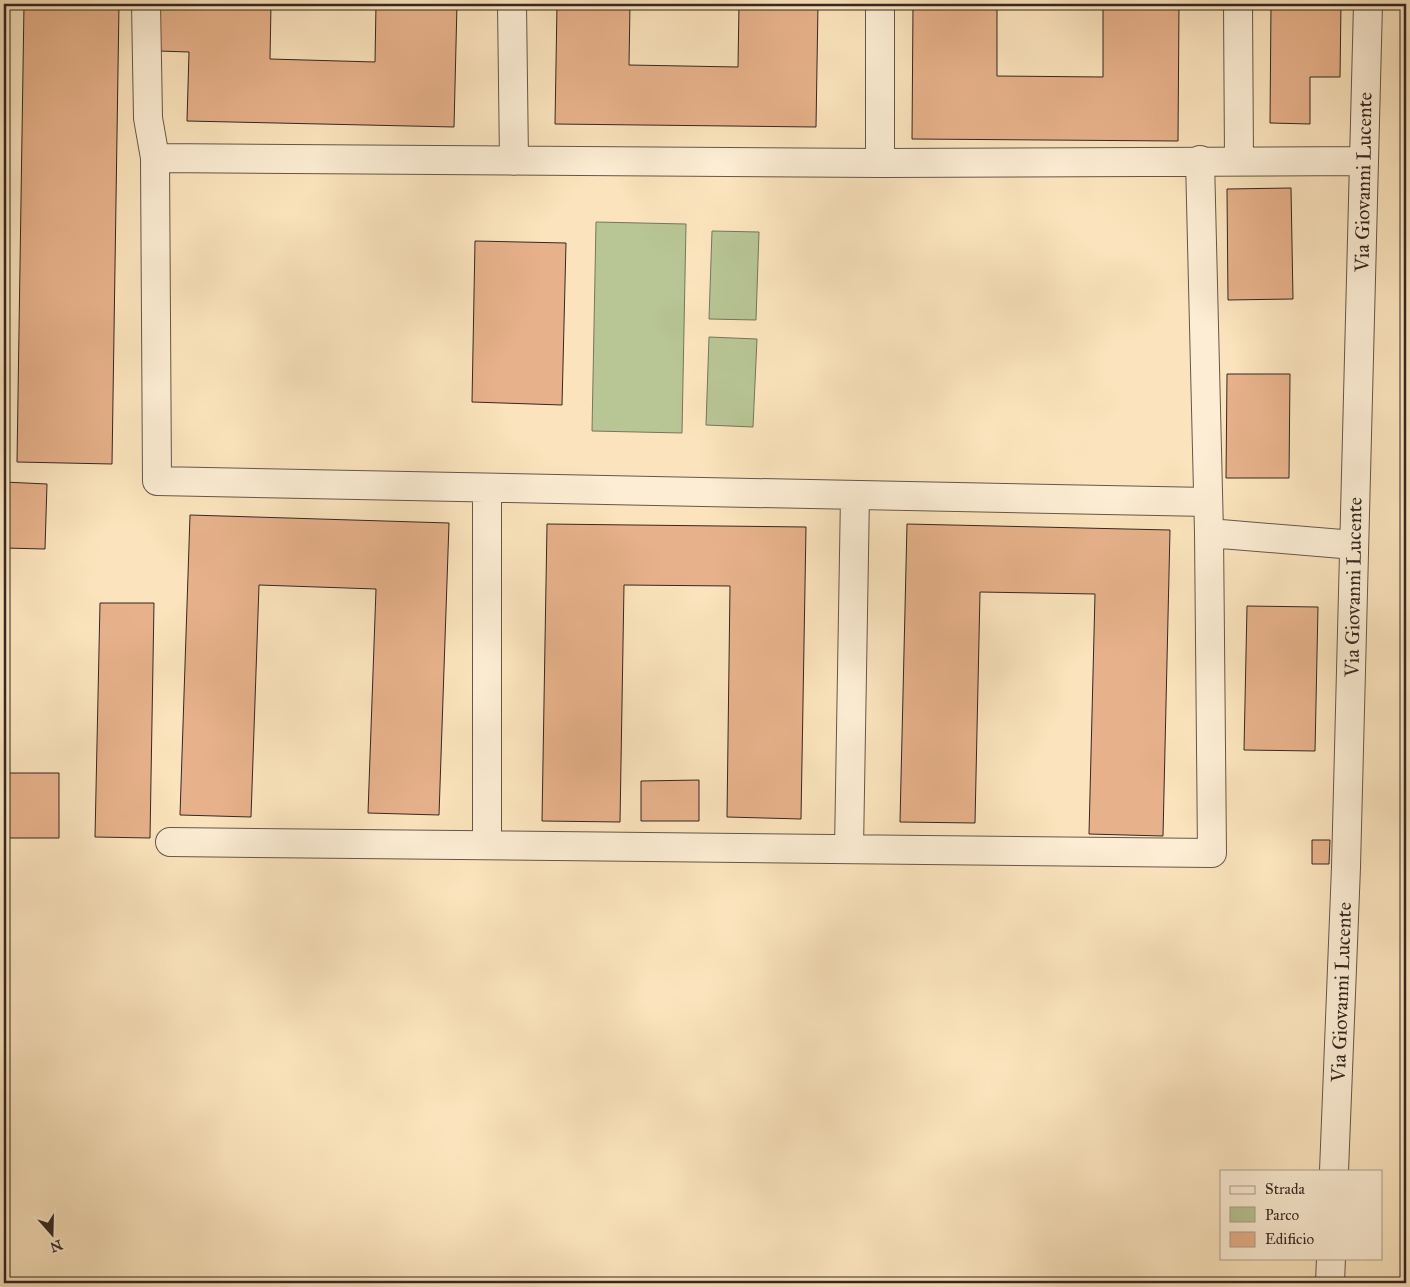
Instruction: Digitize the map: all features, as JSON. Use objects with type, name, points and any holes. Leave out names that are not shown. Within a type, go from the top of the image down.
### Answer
[{"type":"lane","points":[[146,4],[148,118],[155,158],[157,481],[1208,502]]},
{"type":"lane","points":[[512,4],[514,161]]},
{"type":"lane","points":[[880,4],[880,163]]},
{"type":"lane","points":[[1238,4],[1239,161]]},
{"type":"lane","name":"Via Giovanni Lucente","points":[[1334,1170],[1346,867],[1368,4]]},
{"type":"lane","points":[[155,158],[880,163],[1364,160]]},
{"type":"lane","points":[[170,842],[1212,853],[1209,533],[1200,160]]},
{"type":"lane","points":[[487,488],[487,845]]},
{"type":"lane","points":[[849,849],[856,495]]},
{"type":"lane","points":[[1209,533],[1354,545]]},
{"type":"lane","points":[[1330,1283],[1331,1260]]},
{"type":"green space","points":[[596,222],[686,224],[682,433],[592,431]]},
{"type":"green space","points":[[712,231],[759,232],[756,320],[709,319]]},
{"type":"green space","points":[[709,337],[757,339],[753,427],[706,425]]},
{"type":"building","points":[[24,4],[119,4],[112,464],[17,462]]},
{"type":"building","points":[[160,4],[271,4],[270,59],[375,62],[376,4],[457,4],[454,127],[187,121],[189,52],[159,51]]},
{"type":"building","points":[[557,4],[630,4],[629,65],[738,67],[739,4],[818,4],[816,127],[555,124]]},
{"type":"building","points":[[913,4],[997,4],[997,76],[1103,77],[1103,4],[1179,4],[1178,141],[912,139]]},
{"type":"building","points":[[1271,4],[1341,4],[1340,77],[1310,77],[1310,124],[1270,123]]},
{"type":"building","points":[[1291,188],[1293,299],[1228,300],[1227,189]]},
{"type":"building","points":[[475,241],[566,243],[562,405],[472,402]]},
{"type":"building","points":[[1227,374],[1290,374],[1289,478],[1226,478]]},
{"type":"building","points":[[4,482],[47,484],[45,549],[4,548]]},
{"type":"building","points":[[190,515],[449,523],[439,815],[368,813],[376,589],[259,585],[251,817],[180,815]]},
{"type":"building","points":[[547,524],[806,527],[801,819],[727,817],[730,586],[624,585],[620,822],[542,821]]},
{"type":"building","points":[[907,524],[1170,530],[1163,836],[1089,834],[1095,594],[980,592],[975,823],[900,822]]},
{"type":"building","points":[[100,603],[154,603],[150,838],[95,837]]},
{"type":"building","points":[[1247,606],[1318,607],[1315,751],[1244,750]]},
{"type":"building","points":[[5,773],[59,773],[59,838],[6,838]]},
{"type":"building","points":[[699,780],[699,821],[641,821],[641,781]]},
{"type":"building","points":[[1406,818],[1406,862],[1405,862]]},
{"type":"building","points":[[1312,840],[1330,840],[1329,864],[1312,864]]}]
